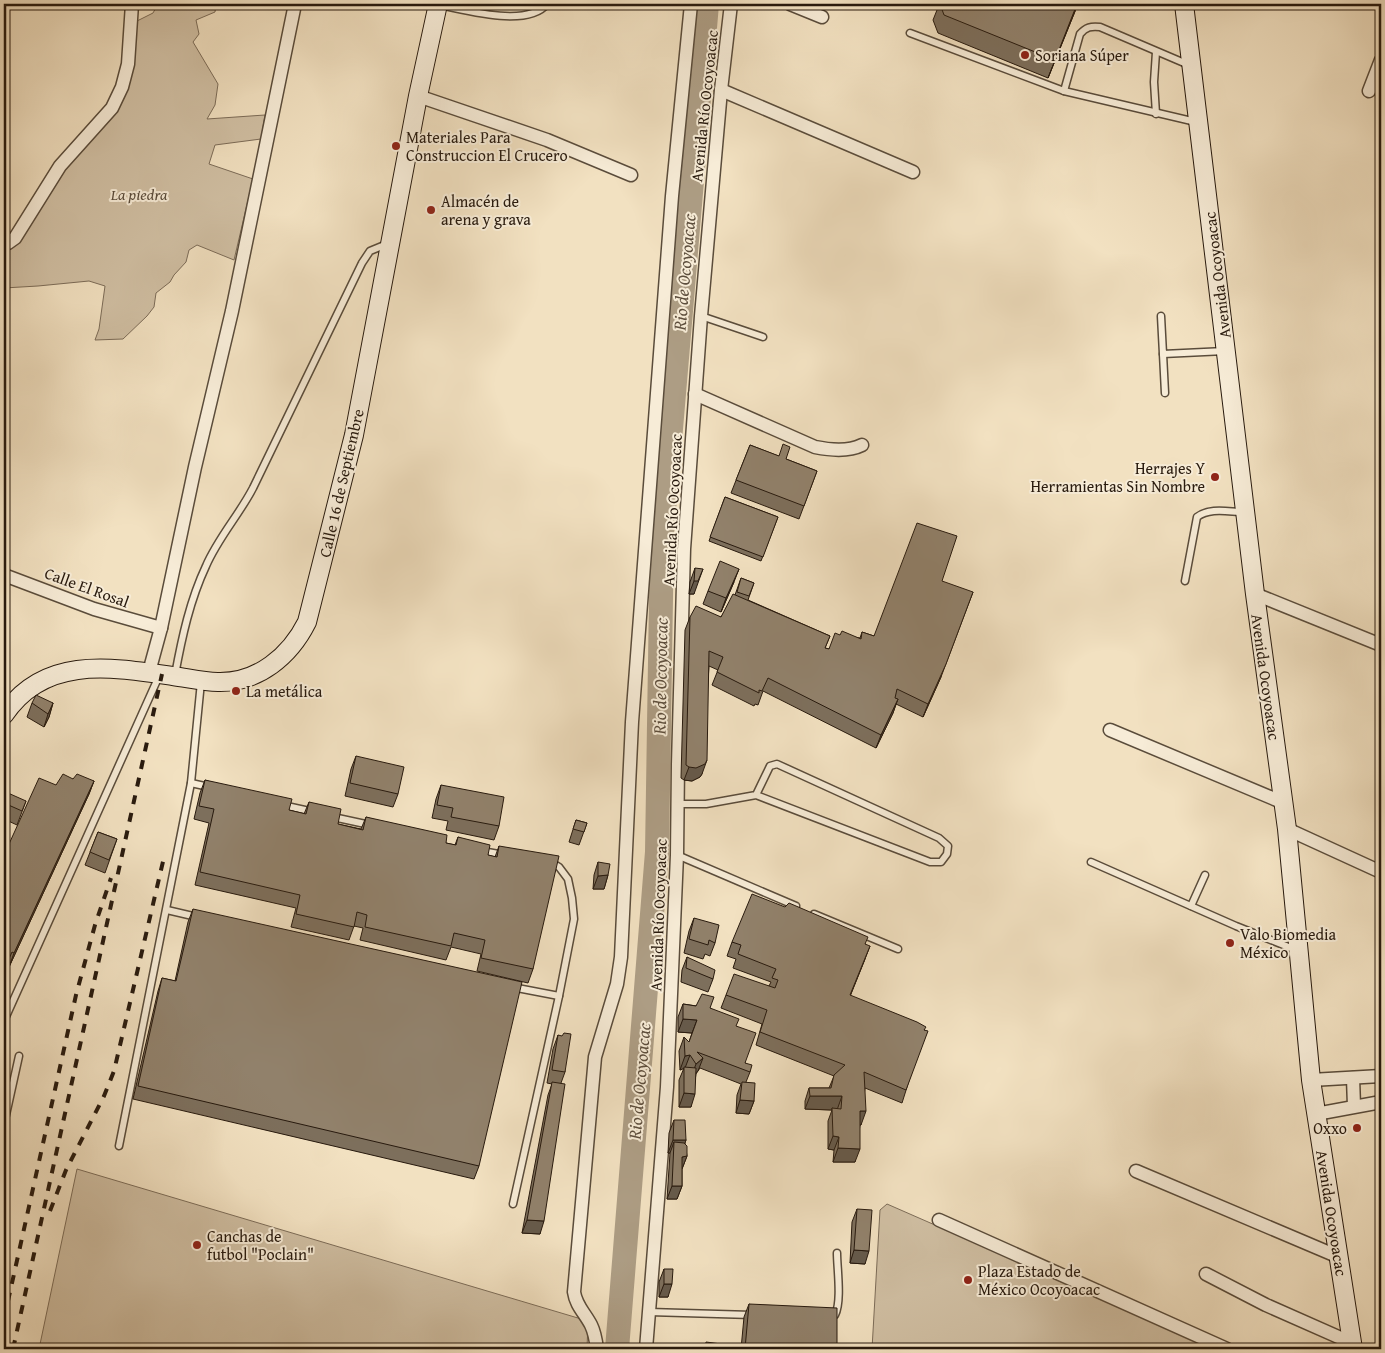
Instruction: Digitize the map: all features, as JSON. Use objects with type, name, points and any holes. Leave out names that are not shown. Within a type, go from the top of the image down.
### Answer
[{"type":"main road","name":"Calle 16 de Septiembre","points":[[4,715],[19,697],[35,683],[64,671],[95,668],[219,682],[235,680],[271,666],[292,648],[307,622],[354,435],[418,96],[438,4]]},
{"type":"main road","name":"Avenida Ocoyoacac","points":[[1184,4],[1255,594],[1284,803],[1311,1080],[1352,1346]]},
{"type":"street","points":[[4,244],[15,238],[60,166],[112,108],[122,87],[128,64],[132,4]]},
{"type":"street","points":[[161,674],[161,628],[195,466],[232,310],[295,4]]},
{"type":"street","points":[[597,1349],[594,1333],[578,1306],[574,1292],[595,1057],[617,984],[621,957],[632,722],[672,196],[691,4]]},
{"type":"street","name":"Avenida Río Ocoyoacac","points":[[646,1349],[667,1087],[677,855],[684,549],[701,316],[721,90],[731,4]]},
{"type":"street","points":[[790,4],[822,17]]},
{"type":"street","points":[[1369,91],[1381,60]]},
{"type":"street","points":[[721,90],[913,172]]},
{"type":"street","points":[[418,96],[547,140],[631,175]]},
{"type":"street","points":[[695,394],[815,447],[838,450],[862,445]]},
{"type":"street","name":"Calle El Rosal","points":[[4,574],[94,609],[161,628]]},
{"type":"street","points":[[1255,594],[1381,645]]},
{"type":"street","points":[[1110,730],[1284,803]]},
{"type":"street","points":[[1287,829],[1381,872]]},
{"type":"street","points":[[1311,1080],[1381,1076]]},
{"type":"street","points":[[1353,1078],[1354,1106]]},
{"type":"street","points":[[1316,1114],[1381,1102]]},
{"type":"street","points":[[1136,1171],[1339,1257]]},
{"type":"street","points":[[939,1220],[1227,1349]]},
{"type":"street","points":[[1206,1274],[1266,1306],[1352,1346]]},
{"type":"lane","points":[[438,4],[508,17],[523,17],[533,14],[547,4]]},
{"type":"lane","points":[[1064,91],[1080,34],[1087,28],[1100,26],[1192,67]]},
{"type":"lane","points":[[910,33],[1064,91],[1156,114],[1199,122]]},
{"type":"lane","points":[[1156,52],[1154,82],[1156,114]]},
{"type":"lane","points":[[4,1021],[161,674],[183,632],[206,565],[223,534],[247,498],[308,378],[362,263],[370,251],[390,243]]},
{"type":"lane","points":[[701,316],[763,337]]},
{"type":"lane","points":[[1161,316],[1165,393]]},
{"type":"lane","points":[[1163,354],[1226,351]]},
{"type":"lane","points":[[1185,580],[1197,517],[1202,513],[1212,511],[1245,512]]},
{"type":"lane","points":[[119,1146],[191,783],[201,681]]},
{"type":"lane","points":[[678,804],[706,804],[756,795],[930,862],[941,862],[947,854],[948,846],[939,838],[776,764],[770,766],[756,795]]},
{"type":"lane","points":[[191,783],[219,790]]},
{"type":"lane","points":[[274,803],[321,814]]},
{"type":"lane","points":[[330,816],[378,827]]},
{"type":"lane","points":[[473,849],[511,856]]},
{"type":"lane","points":[[677,855],[801,908]]},
{"type":"lane","points":[[513,1204],[574,919],[572,898],[564,872],[554,863],[539,860]]},
{"type":"lane","points":[[1090,862],[1299,952]]},
{"type":"lane","points":[[1191,906],[1205,875]]},
{"type":"lane","points":[[167,910],[206,919]]},
{"type":"lane","points":[[810,912],[898,949]]},
{"type":"lane","points":[[505,986],[559,996]]},
{"type":"lane","points":[[4,1124],[19,1056]]},
{"type":"lane","points":[[828,1316],[835,1315],[836,1312],[837,1253]]},
{"type":"lane","points":[[649,1312],[758,1315]]},
{"type":"green space","name":"La piedra","points":[[158,4],[216,4],[215,12],[196,20],[199,34],[193,42],[218,84],[215,105],[207,119],[265,115],[261,139],[215,145],[209,164],[253,179],[234,260],[197,245],[189,250],[186,262],[170,282],[156,293],[154,307],[147,316],[123,339],[95,340],[99,329],[105,286],[89,281],[4,288],[4,250],[131,76],[135,22],[153,13]]},
{"type":"green space","name":"Canchas de futbol \"Poclain\"","points":[[77,1169],[588,1321],[587,1349],[39,1349]]},
{"type":"green space","name":"Plaza Estado de México Ocoyoacac","points":[[887,1204],[1218,1349],[872,1349],[880,1210]]},
{"type":"building","name":"Soriana Súper","points":[[940,4],[1077,4],[1055,60],[944,15]]},
{"type":"building","points":[[783,444],[790,447],[786,459],[817,471],[804,506],[736,480],[750,445],[779,456]]},
{"type":"building","points":[[725,497],[778,517],[763,557],[710,537]]},
{"type":"building","points":[[917,523],[957,536],[942,581],[973,592],[946,664],[928,704],[897,689],[895,698],[898,699],[881,735],[768,678],[762,691],[759,690],[759,693],[717,672],[723,657],[709,651],[707,760],[705,764],[696,768],[686,765],[690,617],[696,606],[721,617],[733,594],[830,636],[825,648],[829,649],[835,633],[840,635],[842,631],[861,639],[862,632],[874,636]]},
{"type":"building","points":[[720,561],[739,569],[726,598],[708,591]]},
{"type":"building","points":[[695,568],[703,569],[698,581],[694,581]]},
{"type":"building","points":[[741,578],[754,583],[749,596],[737,592]]},
{"type":"building","points":[[36,695],[53,703],[48,714],[32,703]]},
{"type":"building","points":[[356,756],[404,767],[398,794],[350,783]]},
{"type":"building","points":[[63,774],[73,779],[77,774],[94,781],[14,953],[12,952],[4,970],[4,855],[39,778],[56,785]]},
{"type":"building","points":[[205,780],[292,799],[289,810],[306,814],[309,802],[341,809],[338,824],[363,830],[366,817],[447,835],[446,843],[456,845],[458,837],[490,845],[488,855],[497,857],[499,846],[559,856],[533,969],[481,958],[485,940],[454,933],[451,946],[365,927],[367,915],[357,912],[354,927],[296,914],[300,895],[200,872],[214,809],[199,806]]},
{"type":"building","points":[[441,785],[504,797],[499,826],[451,817],[453,808],[437,805]]},
{"type":"building","points":[[8,793],[26,801],[22,811],[4,803]]},
{"type":"building","points":[[576,820],[587,823],[584,832],[573,829]]},
{"type":"building","points":[[98,832],[117,839],[109,860],[90,852]]},
{"type":"building","points":[[598,862],[610,864],[608,875],[598,876]]},
{"type":"building","points":[[752,894],[785,907],[789,903],[868,937],[865,944],[870,946],[850,995],[917,1022],[926,1027],[924,1030],[928,1031],[906,1090],[864,1072],[866,1111],[860,1111],[860,1149],[838,1148],[839,1137],[833,1136],[832,1108],[841,1109],[842,1096],[810,1096],[809,1088],[831,1088],[834,1075],[845,1065],[760,1032],[767,1010],[726,995],[734,974],[775,988],[778,980],[772,978],[776,969],[738,954],[741,945],[732,942]]},
{"type":"building","points":[[193,909],[522,982],[479,1166],[138,1086],[162,978],[176,981]]},
{"type":"building","points":[[694,918],[719,925],[715,943],[709,940],[708,945],[689,939]]},
{"type":"building","points":[[687,957],[715,970],[713,979],[686,968]]},
{"type":"building","points":[[702,994],[714,997],[710,1008],[739,1019],[736,1026],[756,1033],[745,1063],[752,1065],[750,1072],[697,1052],[703,1058],[696,1064],[690,1055],[685,1056],[684,1037],[689,1042],[697,1020],[683,1019],[683,1004],[696,1006]]},
{"type":"building","points":[[564,1033],[571,1034],[565,1072],[552,1070],[558,1035],[562,1036]]},
{"type":"building","points":[[684,1067],[696,1068],[695,1094],[684,1093]]},
{"type":"building","points":[[552,1082],[565,1084],[544,1221],[527,1220]]},
{"type":"building","points":[[742,1082],[755,1083],[754,1101],[740,1100]]},
{"type":"building","points":[[674,1120],[685,1120],[686,1140],[673,1140]]},
{"type":"building","points":[[674,1142],[684,1143],[687,1146],[687,1156],[682,1157],[682,1186],[672,1186]]},
{"type":"building","points":[[857,1209],[872,1210],[869,1251],[854,1250]]},
{"type":"building","points":[[664,1269],[673,1269],[672,1284],[664,1284]]},
{"type":"building","points":[[749,1304],[837,1308],[837,1349],[745,1349]]},
{"type":"building","points":[[706,1342],[729,1345],[728,1349],[705,1349]]},
{"type":"waterway","name":"Rio de Ocoyoacac","points":[[617,1349],[657,852],[662,535],[707,4]]},
{"type":"railway","points":[[13,1349],[162,674]]},
{"type":"railway","points":[[50,1211],[66,1170],[104,1096],[114,1071],[165,853]]},
{"type":"railway","points":[[4,1319],[76,995],[95,925],[111,878]]},
{"type":"place","name":"Soriana Súper","points":[[1025,55]]},
{"type":"place","name":"Materiales Para Construccion El Crucero","points":[[396,146]]},
{"type":"place","name":"Almacén de arena y grava","points":[[431,210]]},
{"type":"place","name":"Herrajes Y Herramientas Sin Nombre","points":[[1215,477]]},
{"type":"place","name":"La metálica","points":[[236,691]]},
{"type":"place","name":"Valo Biomedia México","points":[[1230,943]]},
{"type":"place","name":"Oxxo","points":[[1357,1128]]},
{"type":"place","name":"Canchas de futbol \"Poclain\"","points":[[197,1245]]},
{"type":"place","name":"Plaza Estado de México Ocoyoacac","points":[[968,1280]]}]
